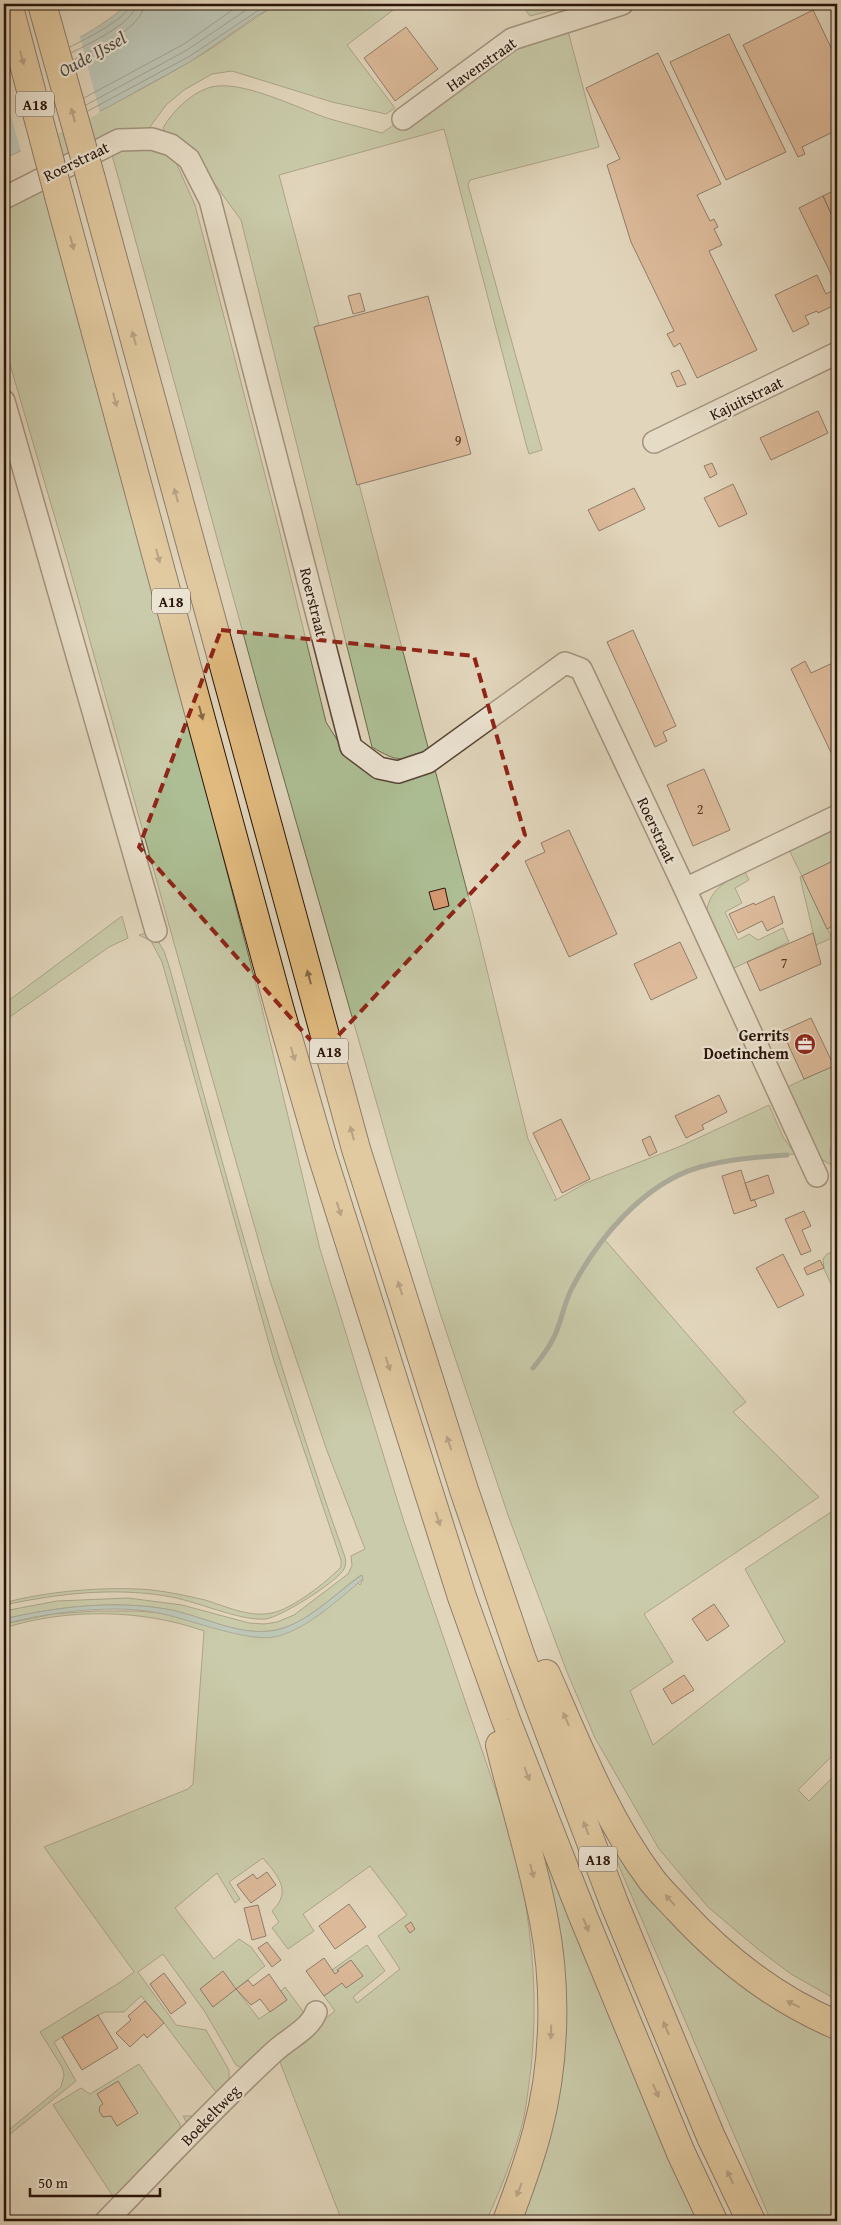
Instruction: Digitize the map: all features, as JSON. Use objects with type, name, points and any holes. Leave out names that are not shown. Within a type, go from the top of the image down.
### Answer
[{"type":"highway","name":"A18","points":[[42,4],[356,1149],[464,1490],[522,1657],[614,1903],[711,2137],[750,2221]]},
{"type":"highway","name":"A18","points":[[9,8],[174,612],[279,1007],[321,1152],[462,1597],[506,1720],[582,1916],[681,2153],[713,2221]]},
{"type":"highway","name":"A18","points":[[464,1490],[597,1789],[623,1835],[652,1880],[689,1921],[749,1976],[786,2000],[837,2025]]},
{"type":"highway","name":"A18","points":[[462,1597],[536,1884],[549,1961],[552,2004],[546,2086],[526,2172],[507,2221]]},
{"type":"street","name":"Havenstraat","points":[[403,119],[512,39],[622,4]]},
{"type":"street","name":"Roerstraat","points":[[4,198],[119,140],[152,139],[171,145],[189,159],[210,200],[351,747],[379,768],[398,772],[428,762],[565,663],[581,669],[817,1176]]},
{"type":"street","name":"Kajuitstraat","points":[[654,442],[837,353]]},
{"type":"street","points":[[4,402],[156,931]]},
{"type":"street","points":[[685,889],[837,816]]},
{"type":"street","name":"Boekeltweg","points":[[106,2221],[241,2082],[278,2048],[310,2023],[316,2012]]},
{"type":"highlighted area","points":[[221,630],[474,656],[525,835],[322,1053],[139,847]]},
{"type":"green space","points":[[278,4],[401,4],[347,45],[395,108],[386,114],[332,102],[232,71],[212,74],[184,90],[166,105],[147,131],[38,170],[31,145],[171,72]]},
{"type":"green space","points":[[521,4],[554,4],[558,9],[530,16]]},
{"type":"green space","points":[[568,31],[599,147],[470,180],[468,185],[542,450],[529,454],[444,129],[279,175],[319,325],[314,327],[359,484],[429,751],[412,757],[395,758],[372,747],[241,220],[193,154],[167,136],[163,128],[176,110],[188,99],[208,88],[221,86],[252,90],[330,119],[382,133],[507,46]]},
{"type":"green space","points":[[151,146],[174,158],[195,205],[276,517],[326,722],[339,743],[353,758],[434,766],[476,925],[528,1139],[556,1198],[554,1201],[586,1183],[681,1146],[769,1105],[783,1137],[795,1154],[737,1160],[688,1172],[646,1197],[625,1216],[605,1240],[746,1402],[733,1412],[819,1497],[644,1614],[673,1662],[630,1691],[653,1745],[785,1642],[745,1569],[837,1508],[837,1751],[798,1790],[809,1801],[837,1773],[837,2000],[791,1974],[708,1907],[659,1849],[595,1738],[567,1672],[509,1518],[439,1310],[397,1174],[263,706],[111,151]]},
{"type":"green space","points":[[43,189],[193,740],[261,1004],[320,1249],[404,1522],[513,1841],[525,1898],[532,1954],[534,2010],[531,2068],[525,2111],[519,2136],[504,2179],[486,2221],[342,2221],[278,2057],[335,2011],[324,1996],[332,1970],[367,1945],[385,1971],[353,1997],[357,2003],[400,1969],[378,1936],[407,1915],[370,1866],[303,1914],[314,1931],[288,1949],[272,1928],[279,1922],[272,1911],[281,1897],[281,1883],[263,1858],[229,1882],[240,1899],[235,1903],[217,1873],[175,1908],[214,1959],[239,1939],[251,1947],[265,1966],[236,1989],[259,2019],[287,2000],[281,1991],[285,1987],[305,2014],[246,2070],[236,2065],[205,2012],[163,1954],[138,1972],[176,2025],[206,2030],[229,2070],[229,2085],[190,2128],[183,2116],[192,2116],[216,2092],[164,2023],[141,1996],[124,2012],[105,2012],[98,2015],[54,2042],[76,2081],[4,2139],[4,2134],[61,2087],[64,2075],[62,2067],[40,2032],[134,1972],[44,1847],[188,1789],[193,1784],[204,1631],[155,1618],[104,1614],[53,1617],[28,1621],[4,1628],[4,1624],[53,1614],[137,1611],[161,1613],[254,1637],[302,1625],[358,1583],[360,1585],[363,1579],[361,1575],[324,1604],[294,1624],[269,1631],[254,1631],[224,1626],[179,1612],[145,1606],[84,1606],[4,1619],[4,1611],[57,1601],[128,1598],[182,1605],[249,1623],[264,1624],[277,1622],[294,1615],[348,1574],[352,1566],[351,1556],[365,1549],[326,1448],[270,1281],[68,562],[4,344],[4,211],[10,205]]},
{"type":"green space","points":[[837,827],[837,859],[802,876],[789,850]]},
{"type":"green space","points":[[745,872],[749,880],[735,888],[742,903],[725,912],[738,940],[749,934],[758,940],[783,928],[789,942],[730,970],[706,916],[707,907],[718,888]]},
{"type":"green space","points":[[802,876],[832,938],[816,945],[800,877]]},
{"type":"green space","points":[[122,916],[128,938],[109,947],[4,1021],[4,1004]]},
{"type":"green space","points":[[153,933],[164,951],[170,969],[230,1191],[273,1338],[345,1558],[344,1569],[331,1582],[295,1606],[265,1619],[242,1617],[177,1598],[146,1593],[84,1593],[4,1605],[4,1603],[39,1595],[78,1590],[135,1589],[178,1594],[246,1613],[264,1614],[272,1613],[299,1601],[341,1567],[341,1560],[274,1361],[162,962],[151,941],[139,935]]},
{"type":"green space","points":[[837,1064],[837,1149],[830,1149],[830,1155],[837,1155],[837,1168],[819,1158],[785,1088]]},
{"type":"green space","points":[[837,1250],[837,1297],[824,1269],[823,1259],[827,1254]]},
{"type":"green space","points":[[600,1813],[644,1882],[837,2033],[837,2221],[771,2221],[621,1871]]},
{"type":"green space","points":[[547,1855],[699,2221],[512,2221],[546,2124],[542,1870]]},
{"type":"green space","points":[[139,2064],[180,2124],[181,2133],[123,2196],[112,2195],[53,2105],[81,2088],[90,2094]]},
{"type":"water","name":"Oude IJssel","points":[[127,4],[278,4],[256,16],[193,60],[112,105],[4,159],[4,75],[84,35]]},
{"type":"water","points":[[362,1575],[363,1579],[321,1613],[298,1628],[274,1637],[263,1638],[235,1634],[163,1614],[125,1609],[83,1610],[4,1624],[4,1619],[44,1611],[84,1606],[125,1605],[166,1609],[239,1629],[269,1631],[284,1628],[305,1618]]},
{"type":"pier","points":[[79,33],[100,113],[21,152],[4,90],[4,72]]},
{"type":"building","points":[[813,10],[837,60],[837,130],[802,147],[805,154],[798,157],[743,45]]},
{"type":"building","points":[[406,27],[438,69],[395,101],[364,58]]},
{"type":"building","points":[[729,34],[786,152],[726,180],[670,62]]},
{"type":"building","points":[[658,53],[721,184],[697,195],[710,221],[714,219],[718,227],[714,229],[722,245],[709,251],[757,350],[697,378],[680,343],[674,347],[667,334],[674,331],[631,242],[607,165],[620,159],[586,88]]},
{"type":"building","points":[[837,189],[837,227],[823,196]]},
{"type":"building","points":[[823,196],[837,227],[837,276],[833,278],[799,208]]},
{"type":"building","points":[[817,275],[826,294],[833,290],[837,298],[837,304],[818,313],[817,311],[805,316],[809,324],[793,332],[775,295]]},
{"type":"building","points":[[360,293],[365,311],[353,314],[348,296]]},
{"type":"building","points":[[428,296],[471,454],[357,485],[314,327]]},
{"type":"building","points":[[679,370],[686,384],[677,387],[671,373]]},
{"type":"building","points":[[818,411],[828,433],[771,460],[760,438]]},
{"type":"building","points":[[712,463],[717,474],[710,478],[704,466]]},
{"type":"building","points":[[733,484],[747,514],[719,527],[704,498]]},
{"type":"building","points":[[634,488],[645,509],[599,531],[588,510]]},
{"type":"building","points":[[633,630],[676,726],[663,732],[667,741],[655,747],[607,642]]},
{"type":"building","points":[[805,661],[811,673],[837,661],[837,765],[791,669]]},
{"type":"building","points":[[704,769],[730,830],[693,846],[667,785]]},
{"type":"building","points":[[569,830],[617,934],[569,957],[525,861],[545,852],[541,843]]},
{"type":"building","points":[[837,859],[837,924],[827,929],[802,876]]},
{"type":"building","points":[[445,888],[449,906],[434,910],[429,892]]},
{"type":"building","points":[[774,896],[783,923],[767,931],[762,921],[738,933],[729,914]]},
{"type":"building","points":[[813,933],[821,964],[760,991],[747,962]]},
{"type":"building","points":[[680,942],[697,978],[651,1000],[634,964]]},
{"type":"building","points":[[811,1018],[834,1066],[804,1079],[782,1031]]},
{"type":"building","points":[[719,1095],[727,1112],[702,1125],[704,1129],[686,1138],[675,1116]]},
{"type":"building","points":[[561,1119],[590,1179],[562,1193],[533,1133]]},
{"type":"building","points":[[650,1136],[657,1152],[649,1156],[642,1140]]},
{"type":"building","points":[[741,1170],[751,1201],[754,1199],[757,1206],[734,1214],[722,1176]]},
{"type":"building","points":[[768,1175],[774,1193],[751,1201],[745,1183]]},
{"type":"building","points":[[804,1211],[811,1226],[802,1230],[811,1251],[801,1255],[785,1219]]},
{"type":"building","points":[[783,1254],[804,1295],[778,1308],[756,1268]]},
{"type":"building","points":[[820,1260],[824,1268],[807,1275],[804,1268]]},
{"type":"building","points":[[714,1604],[729,1626],[707,1641],[692,1619]]},
{"type":"building","points":[[684,1675],[694,1690],[672,1704],[663,1689]]},
{"type":"building","points":[[267,1872],[276,1885],[251,1903],[237,1885],[253,1874],[257,1879]]},
{"type":"building","points":[[349,1904],[366,1927],[335,1949],[319,1926]]},
{"type":"building","points":[[258,1905],[266,1936],[252,1940],[244,1908]]},
{"type":"building","points":[[411,1922],[415,1929],[410,1933],[405,1926]]},
{"type":"building","points":[[267,1942],[281,1960],[272,1967],[258,1948]]},
{"type":"building","points":[[324,1958],[335,1974],[339,1971],[337,1970],[351,1960],[363,1976],[346,1988],[342,1983],[324,1996],[306,1971]]},
{"type":"building","points":[[223,1971],[236,1989],[213,2007],[200,1989]]},
{"type":"building","points":[[164,1973],[186,2003],[171,2014],[150,1984]]},
{"type":"building","points":[[269,1974],[287,2000],[270,2012],[260,1999],[251,2005],[236,1989],[248,1980],[253,1986]]},
{"type":"building","points":[[145,2001],[164,2023],[147,2038],[144,2034],[130,2047],[116,2033],[131,2020],[128,2016]]},
{"type":"building","points":[[98,2015],[118,2048],[82,2070],[62,2037]]},
{"type":"building","points":[[118,2081],[138,2113],[117,2126],[111,2116],[103,2117],[99,2111],[100,2106],[103,2104],[97,2094]]},
{"type":"waterway","points":[[533,1368],[552,1340],[569,1295],[594,1252],[624,1215],[641,1200],[679,1175],[700,1167],[733,1160],[787,1155]]},
{"type":"place","name":"Gerrits Doetinchem","points":[[805,1044]]}]
